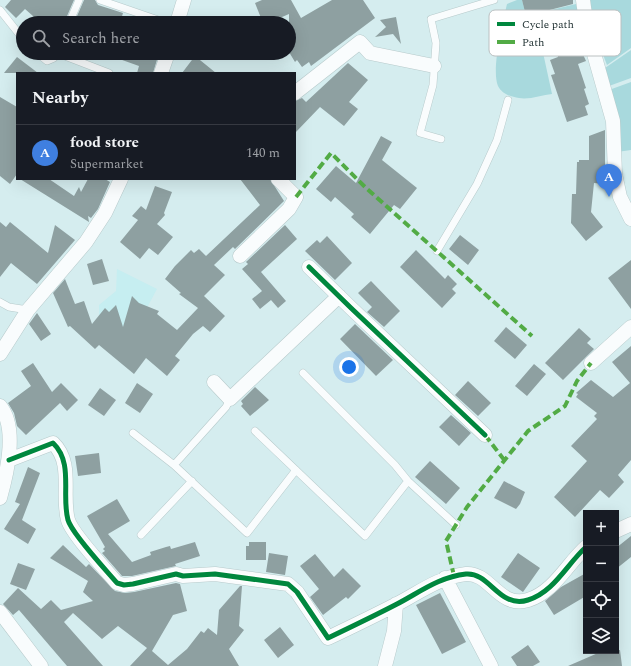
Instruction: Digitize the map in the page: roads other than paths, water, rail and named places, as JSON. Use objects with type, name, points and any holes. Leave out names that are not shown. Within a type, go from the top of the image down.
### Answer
[{"type":"street","points":[[179,16],[184,0]]},
{"type":"street","points":[[584,0],[585,10]]},
{"type":"street","points":[[296,92],[360,42],[370,53],[434,66]]},
{"type":"street","points":[[595,56],[613,121],[615,174],[625,195],[631,220]]},
{"type":"street","points":[[161,72],[166,60]]},
{"type":"street","points":[[0,354],[28,310],[86,242],[105,213],[121,180]]},
{"type":"street","points":[[240,256],[289,209],[296,197],[279,180]]},
{"type":"street","points":[[309,267],[486,434]]},
{"type":"street","points":[[214,382],[230,399],[339,296]]},
{"type":"street","points":[[591,363],[631,327]]},
{"type":"street","points":[[0,406],[5,411],[9,428],[9,460],[0,498]]},
{"type":"street","points":[[9,460],[53,443],[60,449],[65,466],[68,520],[80,539],[116,583],[124,585],[133,584],[176,574],[183,576],[215,574],[288,584],[297,592],[328,638],[445,578],[472,574],[479,577],[506,598],[523,601],[532,599],[562,575],[583,550]]},
{"type":"street","points":[[619,530],[631,524]]},
{"type":"street","points":[[445,578],[491,666]]},
{"type":"street","points":[[386,666],[394,631],[396,604]]},
{"type":"street","points":[[0,612],[41,666]]},
{"type":"lane","points":[[72,16],[78,0]]},
{"type":"lane","points":[[100,0],[147,16]]},
{"type":"lane","points":[[441,139],[420,133],[433,85],[436,43],[431,19],[494,0]]},
{"type":"lane","points":[[0,10],[16,29]]},
{"type":"lane","points":[[75,60],[106,72]]},
{"type":"lane","points":[[437,251],[477,184],[497,140],[508,100]]},
{"type":"lane","points":[[0,302],[8,307],[28,310]]},
{"type":"lane","points":[[303,373],[395,465],[408,481],[456,525]]},
{"type":"lane","points":[[174,465],[226,407],[230,399]]},
{"type":"lane","points":[[255,431],[365,536],[408,481]]},
{"type":"lane","points":[[133,432],[174,465],[247,532],[296,470]]},
{"type":"lane","points":[[142,535],[192,481]]},
{"type":"place","name":"food store","points":[[609,197]]}]
